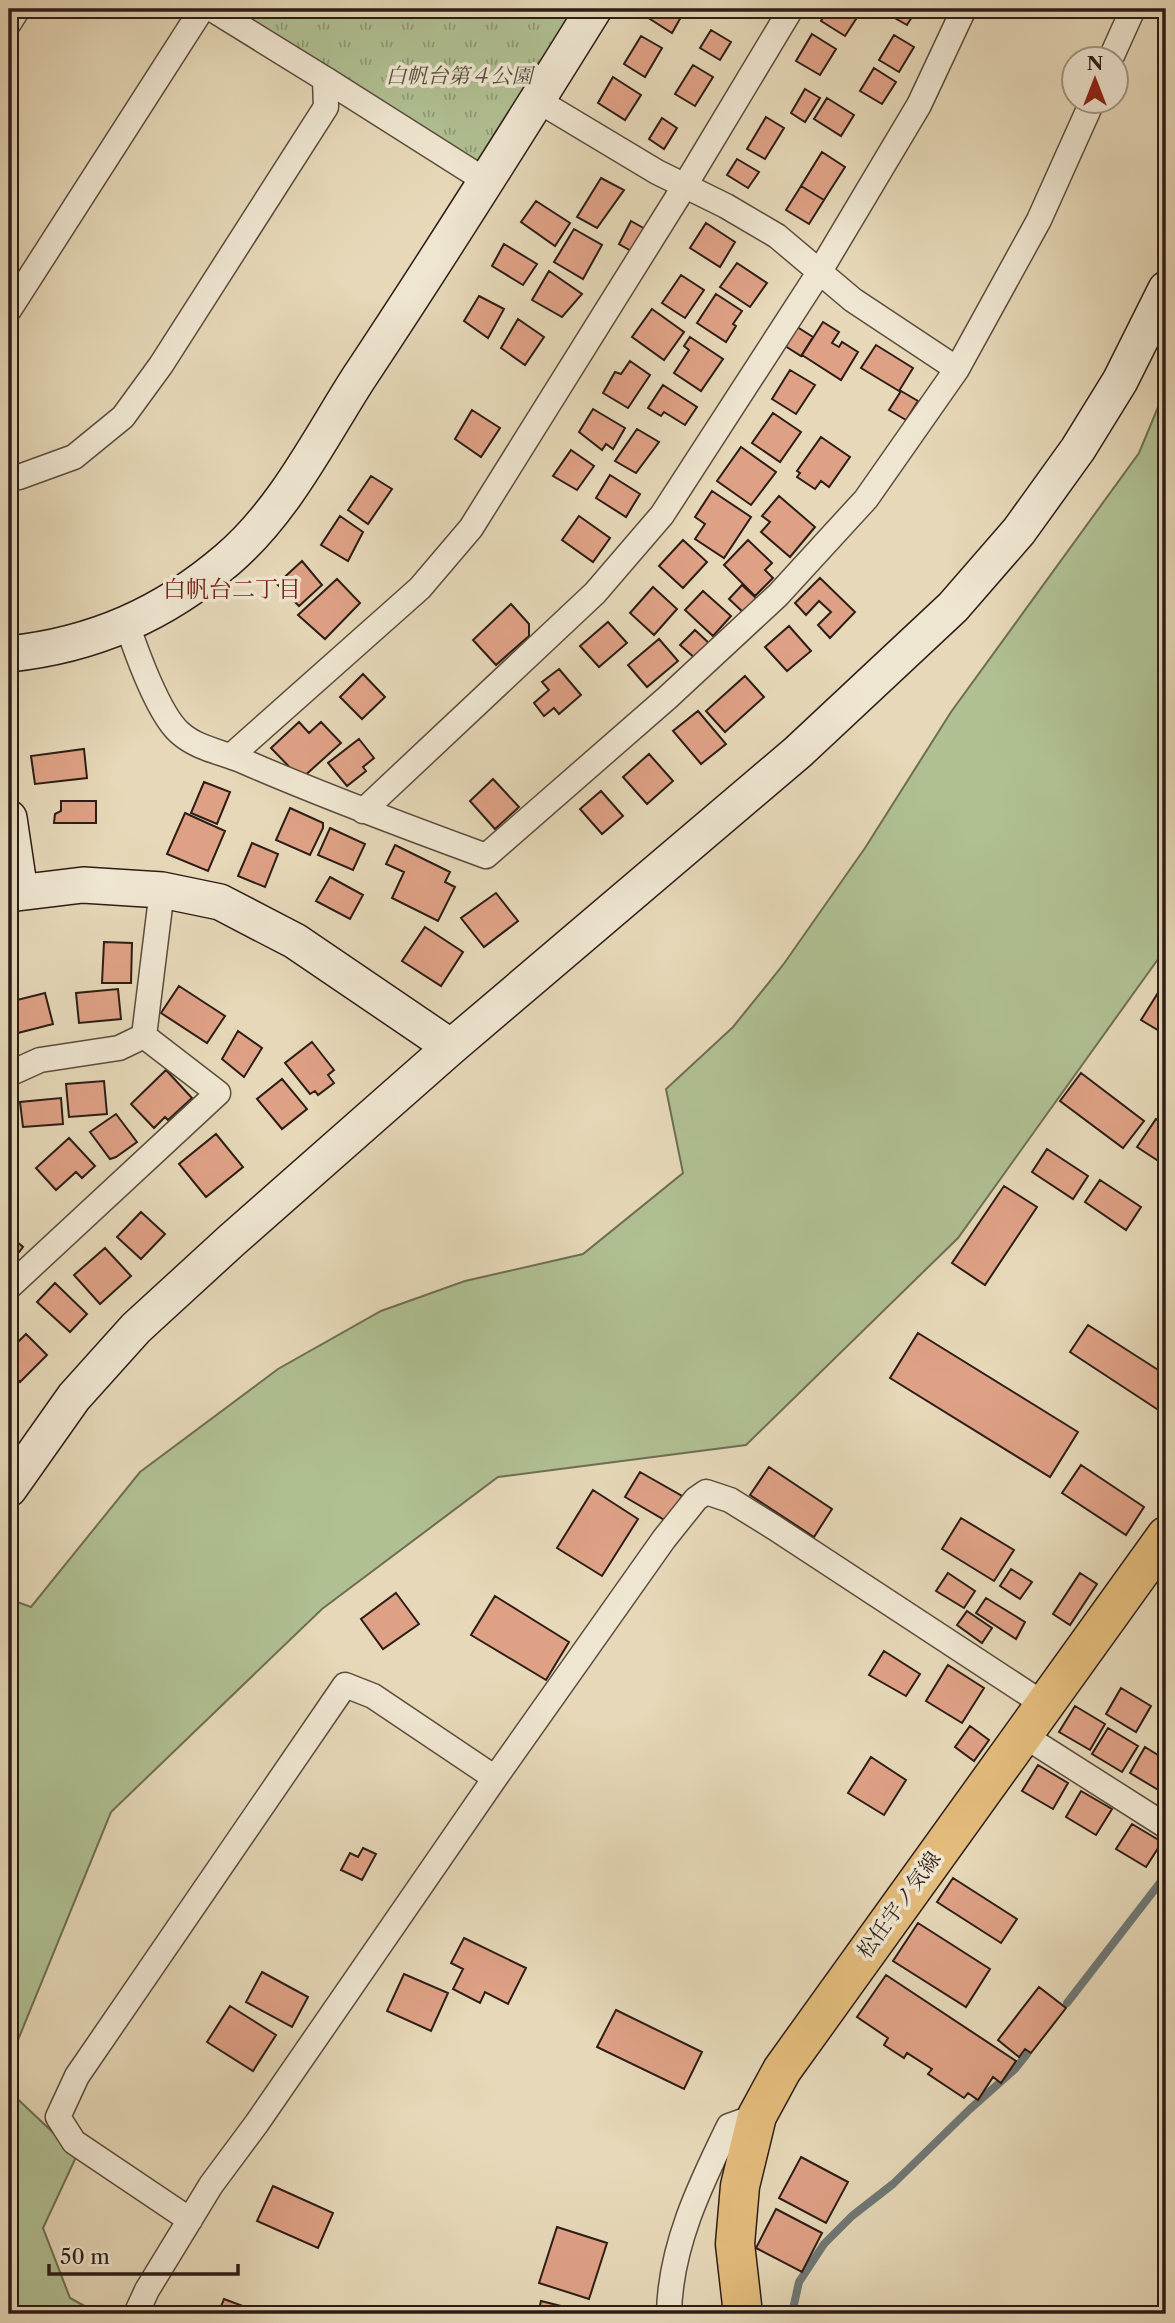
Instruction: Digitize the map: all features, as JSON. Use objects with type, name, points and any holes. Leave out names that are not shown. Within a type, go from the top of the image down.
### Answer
[{"type":"main road","name":"松任宇ノ気線","points":[[743,2314],[735,2244],[740,2186],[757,2116],[782,2070],[1166,1536]]},
{"type":"street","points":[[9,23],[18,9]]},
{"type":"street","points":[[9,310],[202,9]]},
{"type":"street","points":[[212,9],[486,181]]},
{"type":"street","points":[[9,654],[91,637],[127,624],[166,605],[230,557],[271,512],[594,9]]},
{"type":"street","points":[[232,757],[420,588],[471,528],[684,187],[791,9]]},
{"type":"street","points":[[363,811],[595,593],[662,515],[820,271],[919,105],[964,9]]},
{"type":"street","points":[[1116,46],[1133,9]]},
{"type":"street","points":[[9,478],[19,477],[74,457],[122,417],[161,365],[326,107],[325,79]]},
{"type":"street","points":[[537,100],[684,187],[726,206],[777,236],[853,300],[957,369]]},
{"type":"street","points":[[127,624],[163,708],[178,732],[198,745],[363,811],[486,856],[667,698],[778,595],[866,499],[957,369],[1039,220],[1086,116]]},
{"type":"street","points":[[9,1489],[74,1397],[136,1328],[451,1047],[798,752],[953,607],[1019,531],[1078,449],[1120,381],[1166,289]]},
{"type":"street","points":[[9,818],[14,893],[83,885],[162,890],[220,902],[295,941],[451,1047]]},
{"type":"street","points":[[144,1036],[162,890]]},
{"type":"street","points":[[9,1073],[40,1060],[119,1048],[144,1036]]},
{"type":"street","points":[[9,1287],[218,1093],[144,1036]]},
{"type":"street","points":[[136,2314],[147,2290],[211,2185],[664,1539],[695,1499],[706,1492],[730,1500],[775,1528],[1034,1720],[1166,1826]]},
{"type":"street","points":[[190,2220],[74,2142],[58,2117],[77,2076],[345,1685],[373,1696],[495,1778]]},
{"type":"street","points":[[669,2314],[680,2240],[700,2186],[729,2126],[757,2116]]},
{"type":"green space","name":"白帆台第４公園","points":[[230,9],[577,9],[481,169]]},
{"type":"green space","points":[[1166,388],[1166,948],[958,1238],[746,1445],[498,1477],[322,1609],[111,1812],[9,2062],[9,1599],[31,1607],[140,1472],[278,1369],[381,1311],[465,1281],[583,1254],[683,1173],[666,1089],[733,1027],[783,965],[865,848],[951,712],[1139,453]]},
{"type":"green space","points":[[9,2091],[77,2155],[43,2228],[70,2298],[99,2314],[9,2314]]},
{"type":"building","points":[[656,9],[685,10],[672,33],[650,19]]},
{"type":"building","points":[[828,9],[840,9],[856,19],[845,36],[821,21]]},
{"type":"building","points":[[899,9],[917,9],[907,25],[893,17]]},
{"type":"building","points":[[711,30],[731,42],[720,60],[700,48]]},
{"type":"building","points":[[812,34],[836,49],[820,75],[796,61]]},
{"type":"building","points":[[894,35],[914,47],[899,72],[879,60]]},
{"type":"building","points":[[641,36],[662,48],[645,77],[624,64]]},
{"type":"building","points":[[693,65],[713,77],[695,106],[675,94]]},
{"type":"building","points":[[874,68],[896,82],[882,104],[860,91]]},
{"type":"building","points":[[613,77],[641,95],[625,120],[598,103]]},
{"type":"building","points":[[805,89],[820,98],[805,122],[791,113]]},
{"type":"building","points":[[827,98],[854,115],[841,136],[814,119]]},
{"type":"building","points":[[766,117],[784,128],[765,159],[747,149]]},
{"type":"building","points":[[662,118],[677,128],[664,149],[649,139]]},
{"type":"building","points":[[822,152],[845,167],[824,200],[801,186]]},
{"type":"building","points":[[737,159],[759,172],[748,188],[727,175]]},
{"type":"building","points":[[601,178],[624,190],[597,228],[577,217]]},
{"type":"building","points":[[801,186],[824,200],[809,224],[786,210]]},
{"type":"building","points":[[536,201],[570,223],[555,246],[521,222]]},
{"type":"building","points":[[631,221],[647,230],[633,252],[619,244]]},
{"type":"building","points":[[706,223],[735,242],[720,267],[690,248]]},
{"type":"building","points":[[574,229],[602,245],[583,279],[554,262]]},
{"type":"building","points":[[504,244],[537,264],[523,285],[492,266]]},
{"type":"building","points":[[737,263],[767,283],[750,307],[720,287]]},
{"type":"building","points":[[549,271],[582,294],[562,317],[532,300]]},
{"type":"building","points":[[681,275],[704,290],[685,318],[662,303]]},
{"type":"building","points":[[716,294],[742,311],[726,342],[697,323]]},
{"type":"building","points":[[479,296],[504,309],[488,338],[464,321]]},
{"type":"building","points":[[652,309],[684,332],[664,360],[632,337]]},
{"type":"building","points":[[518,319],[544,337],[525,365],[501,348]]},
{"type":"building","points":[[823,322],[839,332],[832,343],[839,347],[842,342],[858,352],[841,380],[802,355]]},
{"type":"building","points":[[794,325],[813,337],[801,356],[782,344]]},
{"type":"building","points":[[690,337],[723,359],[701,391],[674,373],[689,350],[684,346]]},
{"type":"building","points":[[876,345],[913,368],[899,391],[861,368]]},
{"type":"building","points":[[630,361],[650,375],[628,408],[603,393],[615,372],[621,374]]},
{"type":"building","points":[[790,370],[815,385],[796,414],[772,399]]},
{"type":"building","points":[[663,385],[697,407],[685,425],[664,412],[661,416],[648,408]]},
{"type":"building","points":[[901,391],[918,401],[906,420],[889,410]]},
{"type":"building","points":[[593,409],[625,428],[613,449],[606,444],[602,450],[579,432]]},
{"type":"building","points":[[472,410],[500,428],[481,457],[455,439]]},
{"type":"building","points":[[773,413],[801,432],[780,462],[752,443]]},
{"type":"building","points":[[637,429],[659,442],[636,473],[615,461]]},
{"type":"building","points":[[821,437],[850,457],[829,487],[821,481],[815,489],[797,477],[800,473],[797,471]]},
{"type":"building","points":[[741,447],[776,472],[751,505],[717,481]]},
{"type":"building","points":[[571,450],[594,466],[577,490],[553,476]]},
{"type":"building","points":[[610,475],[640,494],[626,517],[596,498]]},
{"type":"building","points":[[371,476],[392,489],[368,524],[348,510]]},
{"type":"building","points":[[712,491],[751,517],[724,558],[695,539],[705,524],[695,517]]},
{"type":"building","points":[[779,496],[815,527],[790,557],[761,532],[770,522],[762,516]]},
{"type":"building","points":[[340,516],[363,532],[348,561],[321,545]]},
{"type":"building","points":[[579,516],[610,538],[593,562],[562,540]]},
{"type":"building","points":[[683,540],[707,562],[683,588],[659,566]]},
{"type":"building","points":[[748,540],[772,563],[765,570],[773,578],[755,596],[724,565]]},
{"type":"building","points":[[302,561],[322,585],[299,606],[277,584]]},
{"type":"building","points":[[820,578],[855,612],[830,638],[818,625],[831,612],[819,601],[806,615],[795,603]]},
{"type":"building","points":[[337,579],[360,603],[325,639],[298,615]]},
{"type":"building","points":[[742,585],[757,599],[744,613],[729,599]]},
{"type":"building","points":[[653,587],[677,609],[654,635],[630,613]]},
{"type":"building","points":[[703,591],[731,616],[713,636],[685,610]]},
{"type":"building","points":[[511,604],[529,624],[529,636],[496,665],[473,640]]},
{"type":"building","points":[[608,622],[627,643],[599,667],[580,646]]},
{"type":"building","points":[[789,626],[811,651],[787,671],[765,647]]},
{"type":"building","points":[[695,630],[710,644],[696,659],[680,645]]},
{"type":"building","points":[[659,639],[678,661],[647,687],[628,665]]},
{"type":"building","points":[[559,669],[581,695],[559,714],[554,708],[544,716],[534,703],[549,690],[542,682]]},
{"type":"building","points":[[363,674],[385,697],[362,719],[340,697]]},
{"type":"building","points":[[745,676],[764,697],[725,732],[706,711]]},
{"type":"building","points":[[698,711],[726,744],[701,764],[673,731]]},
{"type":"building","points":[[299,722],[309,733],[321,722],[341,743],[301,779],[271,748]]},
{"type":"building","points":[[359,739],[374,758],[363,767],[366,771],[347,786],[328,763]]},
{"type":"building","points":[[84,749],[87,778],[35,784],[31,756]]},
{"type":"building","points":[[649,754],[673,781],[647,804],[623,777]]},
{"type":"building","points":[[493,779],[519,807],[495,829],[470,801]]},
{"type":"building","points":[[204,782],[230,792],[217,824],[191,813]]},
{"type":"building","points":[[601,791],[623,816],[602,834],[580,809]]},
{"type":"building","points":[[61,801],[96,801],[96,823],[54,823],[55,814],[61,811]]},
{"type":"building","points":[[290,808],[323,823],[310,855],[276,840]]},
{"type":"building","points":[[185,813],[225,831],[208,871],[167,854]]},
{"type":"building","points":[[330,828],[365,844],[353,870],[318,855]]},
{"type":"building","points":[[252,843],[278,854],[265,887],[238,876]]},
{"type":"building","points":[[395,845],[450,872],[445,882],[455,887],[438,921],[392,898],[404,872],[386,864]]},
{"type":"building","points":[[330,877],[363,895],[350,919],[316,901]]},
{"type":"building","points":[[496,893],[518,921],[484,947],[461,918]]},
{"type":"building","points":[[425,927],[463,952],[441,986],[402,961]]},
{"type":"building","points":[[104,942],[132,943],[131,983],[102,983]]},
{"type":"building","points":[[1166,980],[1166,1035],[1141,1020]]},
{"type":"building","points":[[179,986],[225,1016],[207,1043],[161,1013]]},
{"type":"building","points":[[118,989],[121,1019],[79,1023],[76,993]]},
{"type":"building","points":[[45,993],[53,1024],[14,1034],[9,1002]]},
{"type":"building","points":[[238,1031],[262,1048],[244,1077],[222,1059]]},
{"type":"building","points":[[312,1042],[334,1070],[328,1075],[334,1083],[318,1095],[315,1091],[310,1094],[285,1063]]},
{"type":"building","points":[[166,1070],[192,1098],[168,1120],[165,1117],[154,1128],[131,1104]]},
{"type":"building","points":[[1081,1073],[1144,1121],[1123,1148],[1060,1101]]},
{"type":"building","points":[[282,1079],[307,1109],[282,1129],[257,1099]]},
{"type":"building","points":[[104,1081],[107,1114],[69,1117],[66,1084]]},
{"type":"building","points":[[61,1098],[63,1124],[23,1127],[20,1102]]},
{"type":"building","points":[[116,1114],[137,1142],[110,1159],[90,1132]]},
{"type":"building","points":[[1156,1119],[1166,1126],[1166,1166],[1137,1147]]},
{"type":"building","points":[[216,1134],[243,1167],[206,1197],[179,1164]]},
{"type":"building","points":[[69,1138],[95,1166],[82,1178],[76,1172],[56,1190],[36,1168]]},
{"type":"building","points":[[1047,1149],[1088,1176],[1073,1199],[1032,1172]]},
{"type":"building","points":[[1100,1180],[1141,1207],[1126,1230],[1085,1202]]},
{"type":"building","points":[[1004,1186],[1037,1207],[985,1285],[952,1263]]},
{"type":"building","points":[[141,1212],[165,1234],[141,1259],[117,1237]]},
{"type":"building","points":[[9,1235],[23,1247],[9,1265]]},
{"type":"building","points":[[105,1248],[131,1276],[100,1304],[74,1275]]},
{"type":"building","points":[[55,1283],[87,1314],[70,1332],[37,1302]]},
{"type":"building","points":[[1088,1325],[1166,1375],[1166,1415],[1070,1352]]},
{"type":"building","points":[[918,1333],[1078,1432],[1050,1477],[890,1378]]},
{"type":"building","points":[[26,1334],[47,1355],[20,1382],[9,1371],[9,1351]]},
{"type":"building","points":[[1081,1465],[1144,1507],[1126,1535],[1062,1493]]},
{"type":"building","points":[[769,1467],[832,1509],[814,1537],[750,1495]]},
{"type":"building","points":[[640,1472],[682,1496],[668,1522],[625,1497]]},
{"type":"building","points":[[593,1490],[638,1519],[602,1576],[557,1548]]},
{"type":"building","points":[[961,1518],[1014,1550],[994,1581],[942,1549]]},
{"type":"building","points":[[1011,1569],[1032,1582],[1020,1599],[1000,1586]]},
{"type":"building","points":[[948,1573],[975,1591],[964,1608],[936,1591]]},
{"type":"building","points":[[1080,1573],[1097,1584],[1070,1625],[1053,1614]]},
{"type":"building","points":[[396,1593],[419,1624],[383,1649],[361,1619]]},
{"type":"building","points":[[495,1596],[569,1642],[546,1680],[471,1635]]},
{"type":"building","points":[[986,1598],[1025,1622],[1016,1639],[976,1613]]},
{"type":"building","points":[[967,1611],[992,1628],[982,1643],[957,1625]]},
{"type":"building","points":[[884,1651],[920,1674],[906,1696],[869,1675]]},
{"type":"building","points":[[948,1665],[984,1688],[962,1723],[926,1701]]},
{"type":"building","points":[[1121,1688],[1151,1706],[1136,1732],[1106,1714]]},
{"type":"building","points":[[1075,1706],[1105,1724],[1090,1750],[1059,1732]]},
{"type":"building","points":[[970,1726],[989,1740],[974,1761],[955,1747]]},
{"type":"building","points":[[1108,1728],[1138,1746],[1122,1772],[1092,1754]]},
{"type":"building","points":[[1145,1747],[1166,1760],[1166,1781],[1160,1791],[1130,1773]]},
{"type":"building","points":[[871,1757],[906,1780],[884,1815],[848,1793]]},
{"type":"building","points":[[1038,1765],[1068,1783],[1053,1809],[1022,1791]]},
{"type":"building","points":[[1081,1791],[1112,1809],[1096,1835],[1066,1817]]},
{"type":"building","points":[[1132,1824],[1162,1842],[1146,1867],[1116,1849]]},
{"type":"building","points":[[363,1848],[376,1854],[362,1880],[341,1870],[350,1853],[358,1857]]},
{"type":"building","points":[[953,1878],[1017,1919],[1001,1943],[937,1902]]},
{"type":"building","points":[[918,1923],[990,1969],[966,2007],[893,1961]]},
{"type":"building","points":[[464,1938],[526,1968],[508,2004],[485,1992],[480,2003],[453,1989],[463,1969],[451,1963]]},
{"type":"building","points":[[262,1972],[308,1997],[292,2027],[246,2002]]},
{"type":"building","points":[[404,1974],[448,1993],[431,2031],[387,2011]]},
{"type":"building","points":[[886,1975],[1016,2061],[1001,2083],[993,2077],[978,2100],[968,2093],[964,2098],[928,2074],[932,2069],[907,2053],[904,2058],[884,2045],[888,2038],[857,2017]]},
{"type":"building","points":[[1039,1987],[1066,2008],[1031,2053],[1025,2049],[1019,2057],[998,2040]]},
{"type":"building","points":[[230,2006],[276,2035],[253,2071],[207,2042]]},
{"type":"building","points":[[616,2010],[702,2052],[684,2089],[597,2047]]},
{"type":"building","points":[[801,2157],[848,2182],[826,2223],[779,2198]]},
{"type":"building","points":[[273,2186],[333,2213],[318,2248],[257,2221]]},
{"type":"building","points":[[776,2209],[822,2233],[802,2272],[756,2248]]},
{"type":"building","points":[[557,2227],[607,2243],[589,2299],[539,2283]]},
{"type":"building","points":[[224,2299],[264,2314],[218,2314]]},
{"type":"building","points":[[541,2301],[581,2311],[580,2314],[538,2314]]},
{"type":"waterway","points":[[1067,2003],[1166,1875]]},
{"type":"waterway","points":[[793,2309],[799,2282],[824,2244],[852,2216],[893,2184],[1015,2069],[1027,2054]]},
{"type":"district","name":"白帆台二丁目","points":[[232,589]]}]
